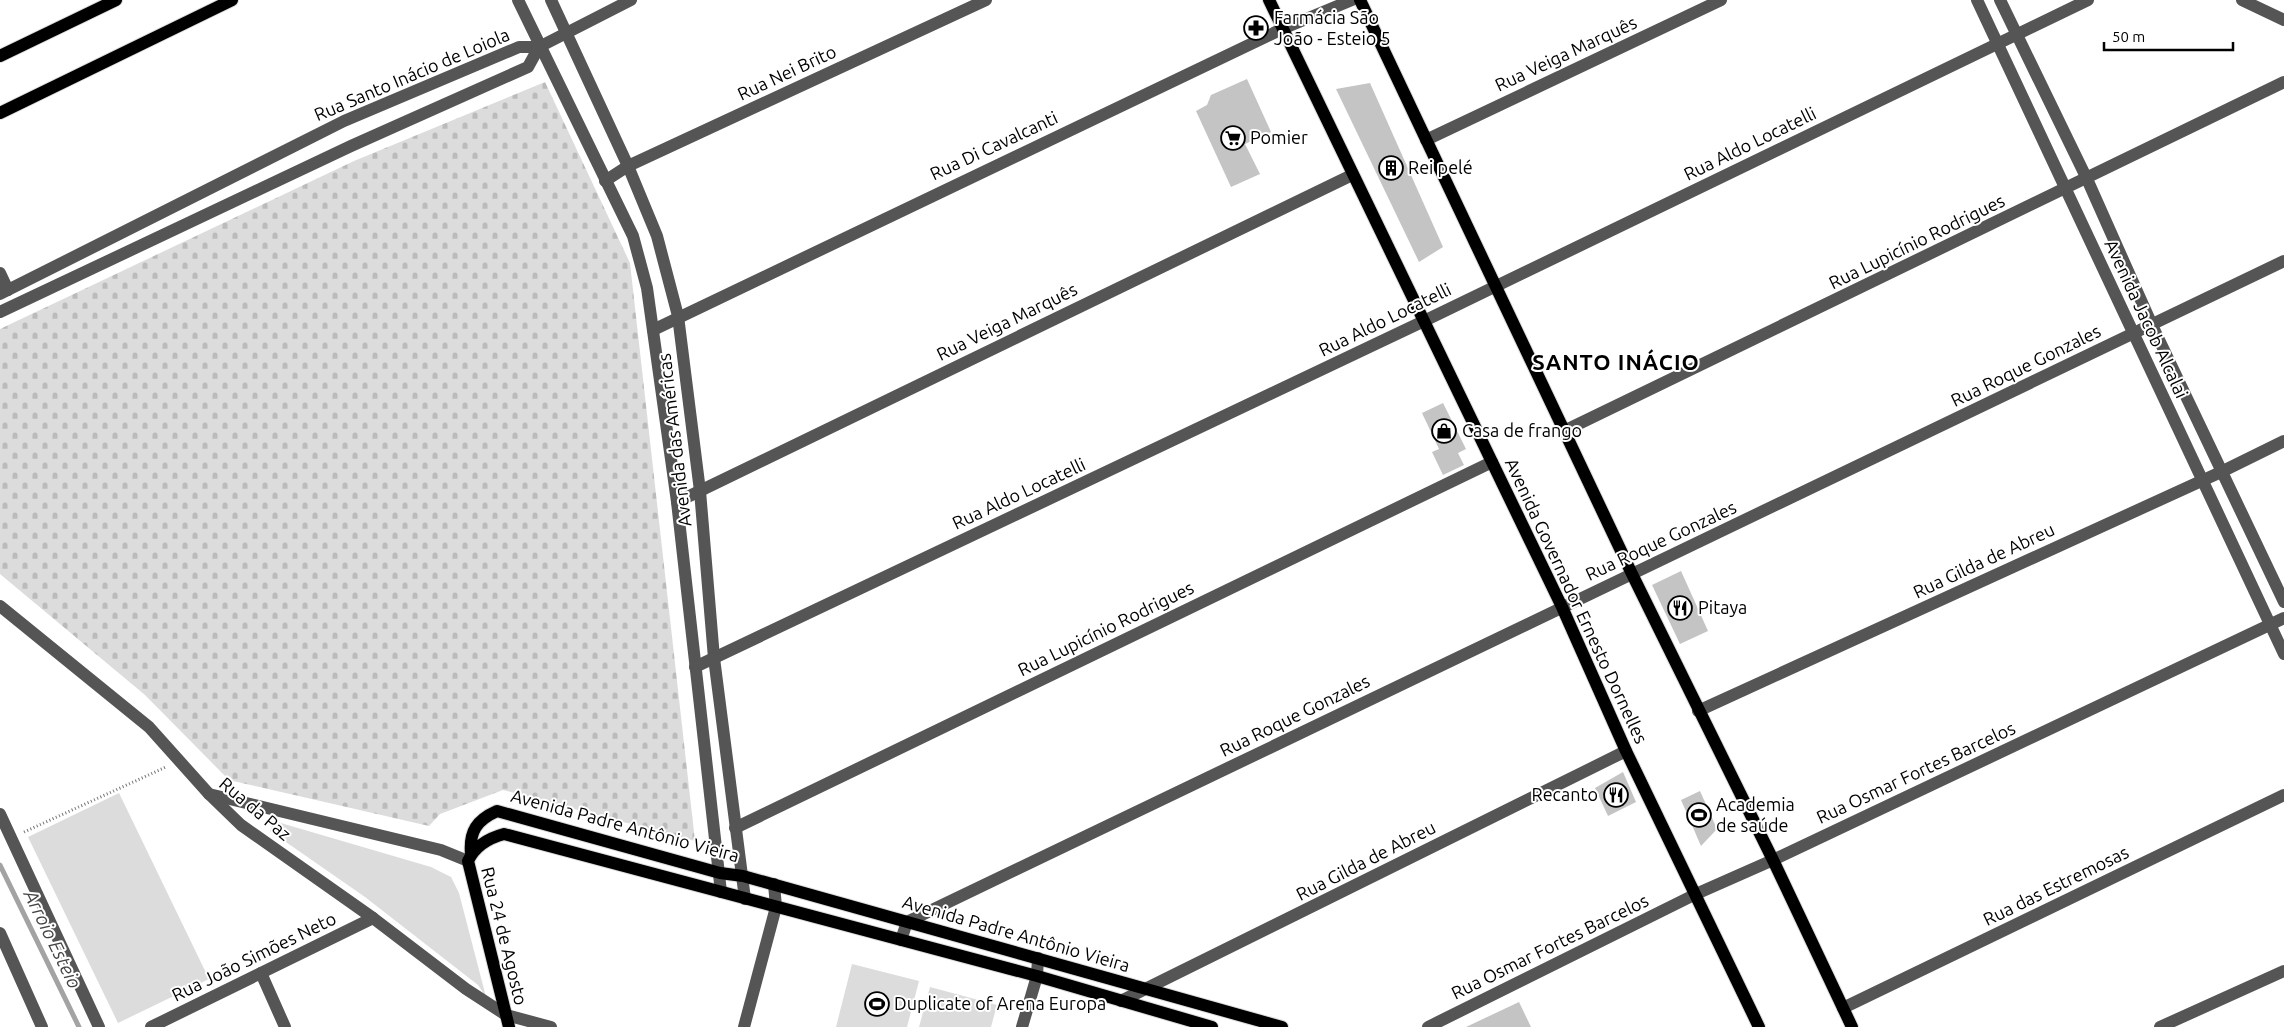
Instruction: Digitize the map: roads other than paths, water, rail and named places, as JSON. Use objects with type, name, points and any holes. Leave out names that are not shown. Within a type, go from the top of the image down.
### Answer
[{"type":"main road","points":[[0,56],[116,0]]},
{"type":"main road","points":[[0,112],[232,0]]},
{"type":"main road","name":"Avenida Governador Ernesto Dornelles","points":[[1269,0],[1562,607],[1626,751],[1759,1027]]},
{"type":"main road","points":[[1360,0],[1698,712],[1773,860],[1852,1027]]},
{"type":"main road","name":"Avenida Padre Antônio Vieira","points":[[469,857],[470,842],[482,817],[497,811],[720,873],[743,876],[774,884],[1282,1027]]},
{"type":"main road","name":"Avenida Padre Antônio Vieira","points":[[469,857],[490,838],[504,834],[1036,976],[1212,1027]]},
{"type":"main road","name":"Rua 24 de Agosto","points":[[469,857],[507,1021]]},
{"type":"street","name":"Avenida das Américas","points":[[518,0],[632,236],[647,288],[677,502],[721,892]]},
{"type":"street","name":"Avenida das Américas","points":[[551,0],[628,166],[657,236],[678,316],[700,491],[714,658],[745,899]]},
{"type":"street","points":[[540,47],[631,0]]},
{"type":"street","name":"Rua Nei Brito","points":[[605,181],[628,166],[986,0]]},
{"type":"street","name":"Rua Di Cavalcanti","points":[[653,330],[678,316],[1282,29],[1352,0]]},
{"type":"street","name":"Rua Veiga Marquês","points":[[1426,140],[1722,0]]},
{"type":"street","name":"Avenida Jacob Alcalai","points":[[1977,0],[2284,654]]},
{"type":"street","name":"Avenida Jacob Alcalai","points":[[2000,0],[2086,179],[2221,472],[2284,602]]},
{"type":"street","name":"Rua Aldo Locatelli","points":[[695,667],[1424,321],[2017,36],[2088,0]]},
{"type":"street","points":[[2242,0],[2284,20]]},
{"type":"street","name":"Rua Santo Inácio de Loiola","points":[[0,312],[351,146],[528,68],[540,47],[519,47],[344,120],[4,292]]},
{"type":"street","name":"Rua Lupicínio Rodrigues","points":[[1564,431],[2066,190],[2284,82]]},
{"type":"street","name":"Rua Veiga Marquês","points":[[677,502],[1352,174]]},
{"type":"street","name":"Rua Roque Gonzales","points":[[907,922],[2284,261]]},
{"type":"street","points":[[0,273],[4,292]]},
{"type":"street","name":"Rua Gilda de Abreu","points":[[1698,712],[2221,472],[2284,440]]},
{"type":"street","name":"Rua Lupicínio Rodrigues","points":[[735,828],[1492,462]]},
{"type":"street","name":"Rua da Paz","points":[[0,606],[149,727],[208,794],[241,825],[373,918],[507,1021],[551,1027]]},
{"type":"street","name":"Rua Osmar Fortes Barcelos","points":[[1428,1027],[1696,894],[1773,860],[2284,618]]},
{"type":"street","name":"Rua Gilda de Abreu","points":[[1121,1001],[1148,990],[1626,751]]},
{"type":"street","points":[[208,794],[469,857]]},
{"type":"street","name":"Rua das Estremosas","points":[[1843,1008],[2284,795]]},
{"type":"street","points":[[0,814],[99,1027]]},
{"type":"street","points":[[744,1027],[776,907],[774,884]]},
{"type":"street","name":"Rua João Simões Neto","points":[[151,1027],[373,918]]},
{"type":"street","points":[[901,940],[907,922]]},
{"type":"street","points":[[0,933],[42,1027]]},
{"type":"street","points":[[1022,1027],[1036,976],[1038,958]]},
{"type":"street","points":[[2160,1027],[2284,970]]},
{"type":"street","points":[[261,973],[285,1027]]},
{"type":"waterway","name":"Arroio Esteio","points":[[0,865],[79,1027]]},
{"type":"place","name":"Farmácia São João - Esteio 5","points":[[1256,28]]},
{"type":"place","name":"Pomier","points":[[1233,138]]},
{"type":"place","name":"Rei pelé","points":[[1391,168]]},
{"type":"place","name":"Casa de frango","points":[[1444,431]]},
{"type":"place","name":"Pitaya","points":[[1680,608]]},
{"type":"place","name":"Recanto","points":[[1616,795]]},
{"type":"place","name":"Academia de saúde","points":[[1699,815]]},
{"type":"place","name":"Duplicate of Arena Europa","points":[[877,1004]]},
{"type":"district","name":"SANTO INÁCIO","points":[[1616,362]]}]
